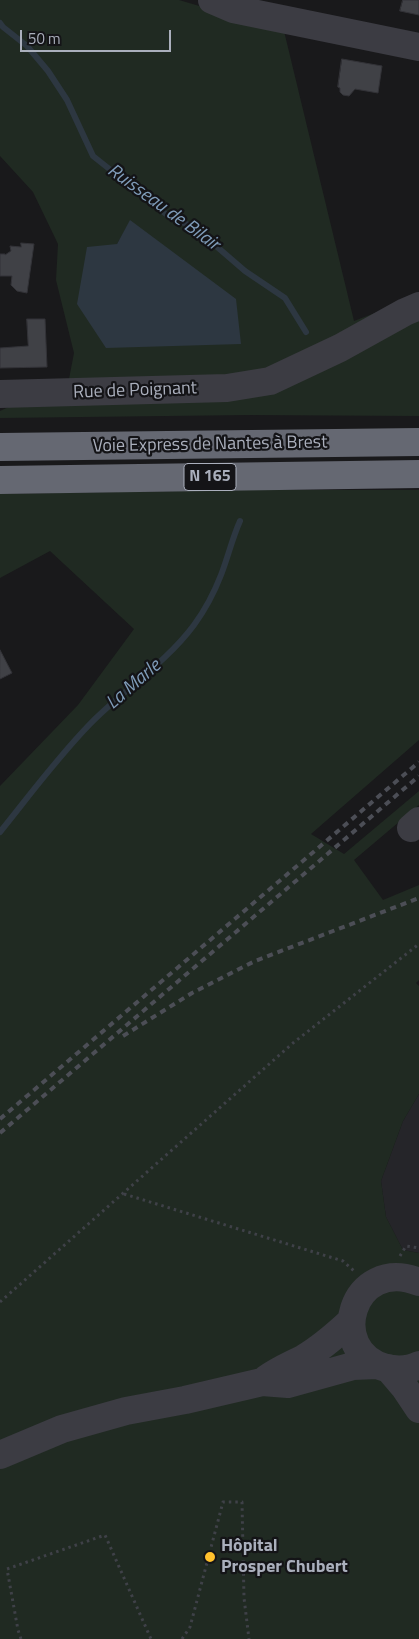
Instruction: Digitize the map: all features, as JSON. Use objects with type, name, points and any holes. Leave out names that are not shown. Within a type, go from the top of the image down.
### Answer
[{"type":"highway","name":"Voie Express de Nantes à Brest","points":[[0,447],[419,442]]},
{"type":"highway","name":"Voie Express de Nantes à Brest","points":[[0,480],[419,474]]},
{"type":"street","points":[[212,0],[234,9],[419,46]]},
{"type":"street","name":"Rue de Poignant","points":[[0,394],[227,388],[270,381],[340,348],[419,306]]},
{"type":"street","points":[[419,1282],[406,1276],[386,1277],[369,1286],[356,1302],[351,1321],[352,1335],[366,1358],[382,1367],[405,1388],[419,1409]]},
{"type":"street","points":[[262,1382],[277,1371],[322,1346],[351,1321]]},
{"type":"street","points":[[0,1455],[62,1429],[117,1414],[262,1382],[288,1384],[353,1366],[382,1367],[394,1370],[414,1368],[419,1365]]},
{"type":"path","points":[[0,1302],[293,1043],[419,944]]},
{"type":"path","points":[[124,1194],[343,1261],[369,1286]]},
{"type":"path","points":[[398,1258],[406,1246],[419,1248]]},
{"type":"path","points":[[182,1639],[190,1627],[223,1502],[242,1502],[244,1598],[249,1639]]},
{"type":"path","points":[[21,1639],[8,1569],[105,1535],[151,1639]]},
{"type":"shaded area","points":[[0,0],[179,0],[284,31],[354,321],[419,296],[419,416],[249,415],[0,418],[0,411],[69,379],[74,353],[56,280],[58,244],[33,192],[0,156]],"holes":[[[131,220],[106,348],[117,244]]]},
{"type":"shaded area","points":[[130,220],[236,299],[241,344],[106,348],[77,304],[87,247],[117,244]]},
{"type":"shaded area","points":[[237,490],[419,490],[419,740],[311,834],[344,854],[419,791],[419,805],[354,860],[383,900],[419,885],[419,980],[416,983],[419,986],[419,1094],[403,1121],[381,1181],[386,1217],[403,1250],[419,1253],[419,1639],[0,1639],[0,786],[78,705],[134,629],[50,551],[0,578],[0,494]]},
{"type":"shaded area","points":[[419,1094],[419,1253],[403,1250],[386,1217],[381,1181],[403,1121]]},
{"type":"building","points":[[403,0],[419,0],[419,15],[400,11]]},
{"type":"building","points":[[342,59],[382,66],[378,93],[355,89],[349,96],[343,95],[338,87]]},
{"type":"building","points":[[21,243],[34,244],[27,293],[17,291],[11,285],[12,276],[0,276],[0,254],[5,255],[11,251],[10,246],[21,247]]},
{"type":"building","points":[[27,319],[45,319],[47,367],[0,368],[0,348],[28,346]]},
{"type":"building","points":[[0,650],[12,673],[0,679]]},
{"type":"waterway","name":"Ruisseau de Bilair","points":[[0,23],[27,46],[48,71],[67,100],[93,156],[171,218],[194,227],[245,271],[285,298],[306,332]]},
{"type":"waterway","name":"La Marle","points":[[0,832],[90,724],[170,652],[194,625],[206,607],[215,588],[240,521]]},
{"type":"railway","points":[[0,1119],[419,762]]},
{"type":"railway","points":[[0,1133],[419,776]]},
{"type":"railway","points":[[123,1036],[192,993],[255,961],[419,898]]},
{"type":"place","name":"Hôpital Prosper Chubert","points":[[210,1557]]}]
